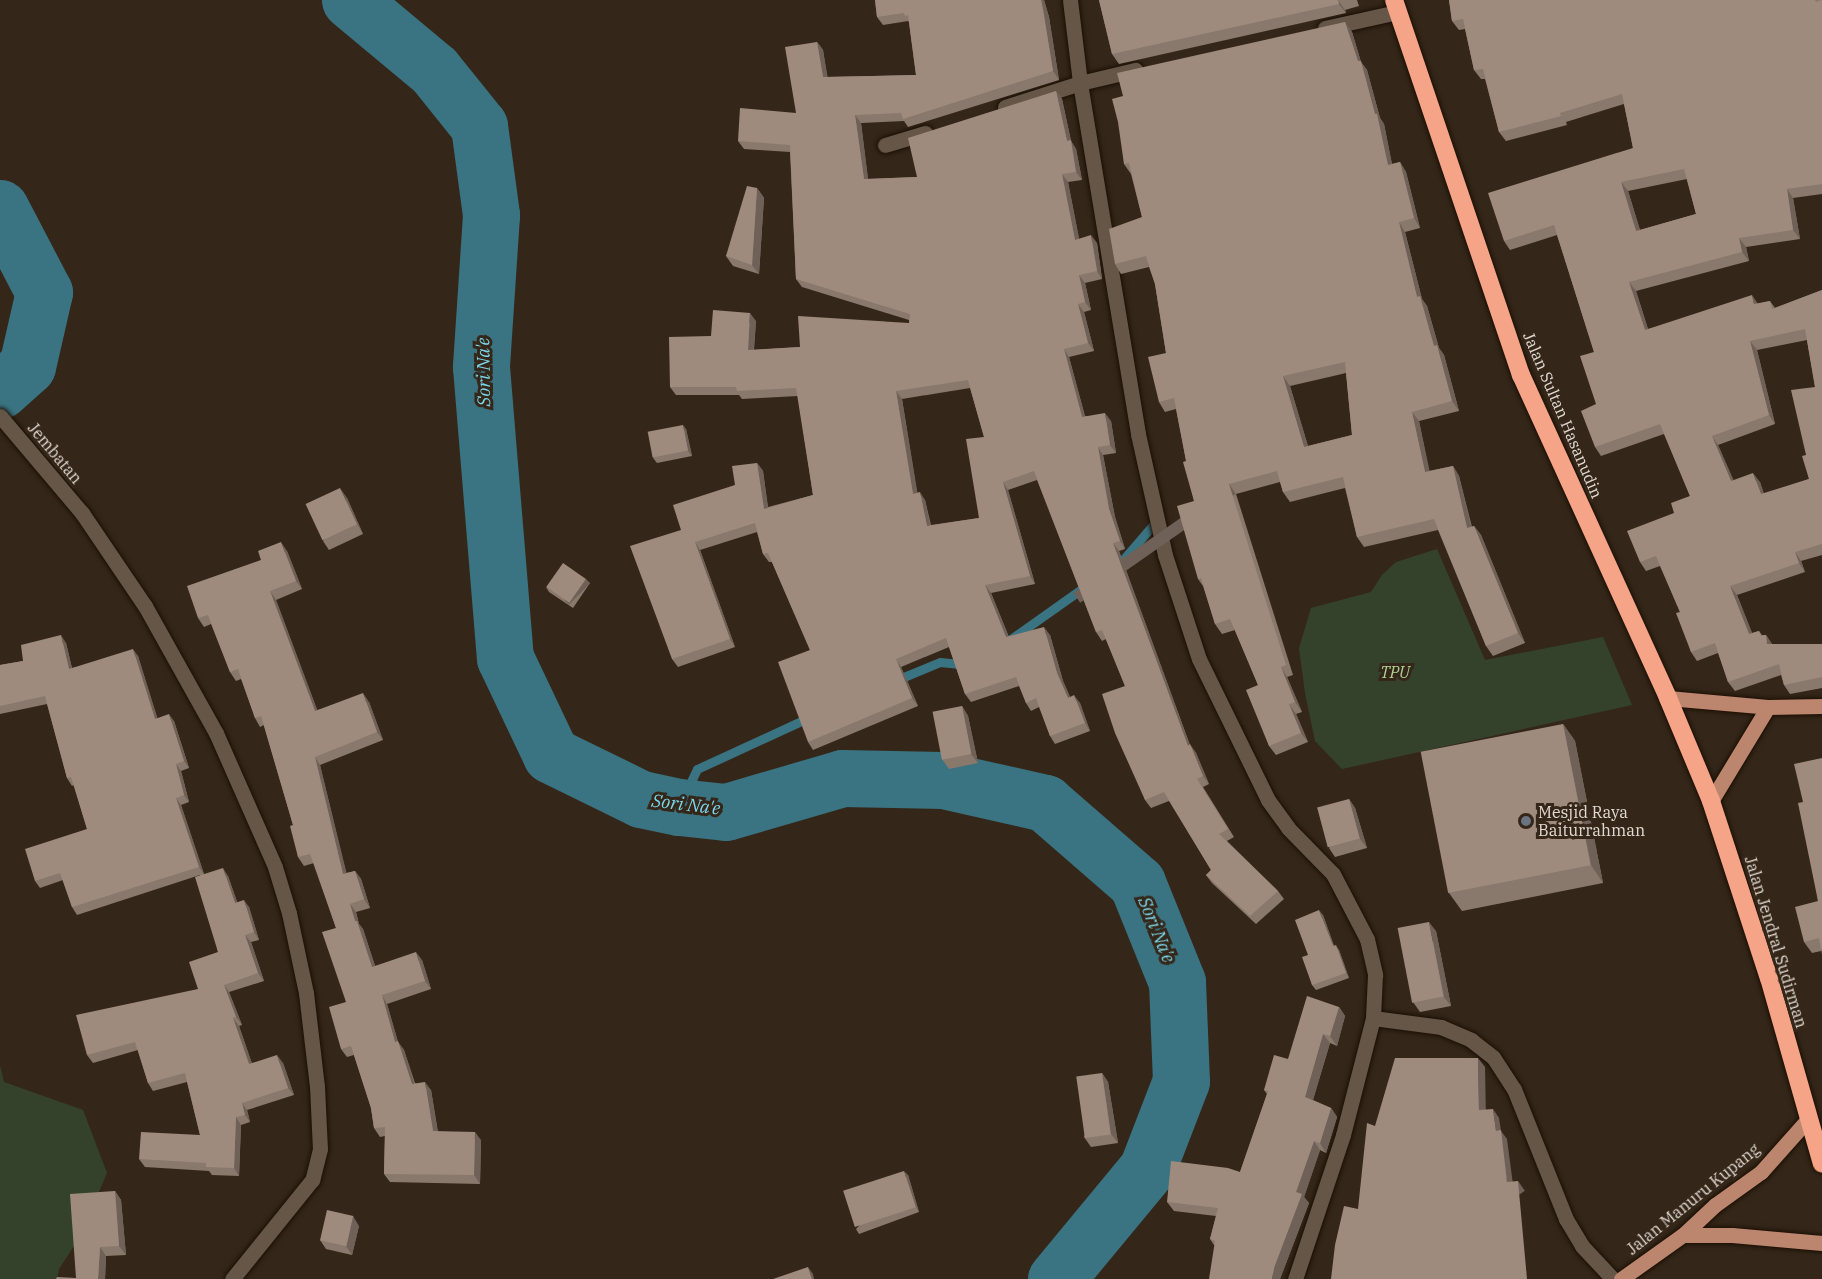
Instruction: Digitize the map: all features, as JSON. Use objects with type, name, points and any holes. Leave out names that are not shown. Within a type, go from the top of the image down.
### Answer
[{"type":"highway","name":"Jalan Sultan Hasanudin","points":[[1395,6],[1521,375],[1668,698],[1711,801]]},
{"type":"highway","name":"Jalan Jendral Sudirman","points":[[1711,801],[1769,978],[1822,1164]]},
{"type":"main road","points":[[1668,698],[1768,707],[1822,706]]},
{"type":"main road","points":[[1711,801],[1768,707]]},
{"type":"main road","name":"Jalan Manuru Kupang","points":[[1621,1279],[1683,1235],[1715,1205],[1761,1172],[1809,1118]]},
{"type":"main road","points":[[1683,1235],[1732,1235],[1822,1244]]},
{"type":"street","points":[[1070,0],[1080,83],[1138,434],[1165,555],[1199,659],[1268,800],[1288,828],[1333,873],[1367,939],[1375,975],[1373,1018],[1343,1135],[1295,1279]]},
{"type":"street","points":[[1306,32],[1395,6]]},
{"type":"street","points":[[992,112],[1080,83],[1148,68]]},
{"type":"street","points":[[885,145],[936,130]]},
{"type":"street","name":"Jembatan","points":[[0,416],[81,513],[145,606],[216,733],[275,867],[289,913],[306,993],[317,1086],[320,1149],[312,1180],[232,1279]]},
{"type":"street","points":[[1373,1018],[1441,1027],[1471,1040],[1493,1057],[1514,1089],[1566,1219],[1582,1246],[1613,1279]]},
{"type":"green space","name":"TPU","points":[[1437,549],[1485,660],[1603,637],[1632,705],[1342,769],[1315,741],[1305,693],[1299,648],[1311,608],[1371,592],[1382,575],[1396,562]]},
{"type":"green space","points":[[0,1065],[4,1082],[83,1110],[107,1173],[79,1238],[59,1269],[57,1279],[0,1279]]},
{"type":"building","points":[[875,0],[1041,0],[1053,71],[903,119],[901,113],[855,115],[864,179],[917,177],[908,138],[1056,91],[1067,141],[1071,140],[1076,172],[1062,174],[1075,240],[1091,235],[1097,271],[1079,275],[1085,302],[1078,304],[1088,343],[1064,349],[1082,417],[1105,413],[1110,445],[1098,447],[1109,509],[1120,541],[1113,543],[1188,746],[1190,744],[1203,776],[1197,779],[1228,829],[1219,834],[1278,891],[1250,916],[1206,875],[1211,870],[1164,792],[1145,800],[1115,733],[1102,694],[1125,686],[1102,630],[1096,632],[1034,471],[1003,482],[1030,576],[985,585],[1006,637],[1044,627],[1057,673],[1068,698],[1074,695],[1085,723],[1050,736],[1036,698],[1026,703],[1016,677],[965,694],[946,638],[896,659],[912,698],[808,742],[778,662],[810,650],[768,553],[763,554],[755,523],[695,542],[730,639],[672,659],[630,546],[681,530],[673,505],[735,485],[732,466],[757,463],[764,509],[813,495],[796,388],[737,391],[736,387],[670,387],[669,337],[711,336],[713,310],[750,313],[748,350],[800,347],[798,316],[909,323],[910,314],[796,279],[790,145],[738,141],[740,108],[796,113],[785,47],[817,42],[823,77],[916,75],[908,15],[905,16],[904,13],[877,17]],"holes":[[[968,380],[984,437],[966,439],[979,518],[927,526],[920,492],[913,494],[896,391]]]},
{"type":"building","points":[[1099,0],[1338,0],[1339,4],[1112,54]]},
{"type":"building","points":[[1449,0],[1815,0],[1816,2],[1822,0],[1822,184],[1787,189],[1793,230],[1739,238],[1742,252],[1629,282],[1645,330],[1752,295],[1754,304],[1770,301],[1772,309],[1822,290],[1822,544],[1795,552],[1799,563],[1730,586],[1749,634],[1759,631],[1761,636],[1766,635],[1767,644],[1822,644],[1822,677],[1784,685],[1779,664],[1728,682],[1715,643],[1691,652],[1676,613],[1680,612],[1656,556],[1640,562],[1627,531],[1674,513],[1671,503],[1690,496],[1660,424],[1595,447],[1581,411],[1596,404],[1580,356],[1594,352],[1554,225],[1504,241],[1488,193],[1633,148],[1622,94],[1560,113],[1561,116],[1499,132],[1483,69],[1474,70],[1463,19],[1452,21]],"holes":[[[1684,169],[1696,214],[1636,231],[1621,182]],[[1805,329],[1815,387],[1791,390],[1806,455],[1802,456],[1809,479],[1761,494],[1753,473],[1731,481],[1712,436],[1769,415],[1750,341]]]},
{"type":"building","points":[[1345,22],[1358,61],[1361,61],[1375,114],[1377,114],[1388,165],[1400,162],[1414,218],[1399,222],[1417,297],[1420,296],[1434,346],[1437,345],[1452,401],[1412,412],[1425,472],[1453,466],[1467,528],[1474,526],[1518,633],[1486,646],[1434,519],[1357,537],[1343,477],[1283,492],[1277,471],[1229,484],[1286,665],[1281,667],[1295,702],[1289,704],[1301,733],[1269,746],[1246,690],[1258,685],[1230,619],[1215,624],[1201,578],[1198,579],[1177,506],[1194,501],[1183,462],[1186,461],[1174,398],[1159,402],[1148,357],[1166,353],[1155,284],[1146,256],[1115,264],[1109,229],[1142,217],[1129,163],[1124,164],[1112,99],[1123,96],[1117,73]],"holes":[[[1345,362],[1352,435],[1304,447],[1283,376]]]},
{"type":"building","points":[[747,186],[757,188],[752,265],[726,256]]},
{"type":"building","points":[[683,425],[688,451],[653,457],[648,432]]},
{"type":"building","points":[[340,488],[357,524],[322,540],[306,504]]},
{"type":"building","points":[[281,542],[296,581],[270,591],[315,711],[363,693],[377,732],[315,757],[343,874],[355,871],[364,899],[350,904],[355,921],[357,921],[372,967],[416,952],[425,981],[382,995],[395,1042],[398,1041],[412,1084],[425,1082],[433,1131],[475,1132],[474,1175],[384,1174],[385,1127],[374,1128],[371,1108],[351,1046],[341,1049],[329,1007],[346,1002],[322,932],[336,928],[310,854],[298,857],[290,826],[293,825],[261,716],[255,718],[238,669],[230,672],[208,615],[198,618],[187,586],[261,560],[258,551]]},
{"type":"building","points":[[563,563],[586,579],[569,603],[546,587]]},
{"type":"building","points":[[61,635],[69,669],[133,649],[155,719],[169,714],[184,761],[176,764],[184,795],[176,798],[199,867],[72,907],[60,873],[35,881],[25,849],[87,829],[71,777],[67,778],[45,696],[0,706],[0,665],[23,661],[21,645]]},
{"type":"building","points":[[962,706],[971,754],[942,760],[933,712]]},
{"type":"building","points":[[1563,724],[1590,865],[1448,893],[1421,752]]},
{"type":"building","points":[[1822,758],[1822,954],[1819,938],[1804,942],[1795,907],[1818,901],[1798,803],[1803,802],[1794,764]]},
{"type":"building","points":[[1349,799],[1360,839],[1328,847],[1317,808]]},
{"type":"building","points":[[223,868],[235,903],[244,900],[254,932],[245,935],[258,973],[224,985],[236,1017],[233,1018],[249,1064],[277,1055],[288,1088],[242,1103],[245,1115],[236,1117],[234,1168],[206,1167],[206,1163],[139,1159],[141,1132],[200,1135],[185,1073],[148,1083],[135,1042],[87,1055],[76,1015],[198,989],[189,962],[218,952],[195,877]]},
{"type":"building","points":[[1319,910],[1333,946],[1336,945],[1346,973],[1312,985],[1302,957],[1308,955],[1295,920]]},
{"type":"building","points":[[1429,922],[1444,997],[1412,1003],[1398,928]]},
{"type":"building","points":[[1307,996],[1339,1007],[1330,1036],[1323,1034],[1305,1097],[1331,1108],[1320,1143],[1314,1141],[1296,1192],[1302,1194],[1272,1279],[1209,1279],[1215,1241],[1210,1239],[1218,1208],[1167,1202],[1171,1161],[1228,1168],[1240,1172],[1268,1091],[1264,1090],[1274,1055],[1288,1059]]},
{"type":"building","points":[[1395,1058],[1478,1058],[1479,1110],[1493,1109],[1496,1131],[1501,1130],[1507,1182],[1518,1181],[1527,1279],[1331,1279],[1335,1245],[1344,1206],[1358,1209],[1367,1123],[1375,1126]]},
{"type":"building","points":[[1102,1073],[1111,1134],[1085,1138],[1076,1077]]},
{"type":"building","points":[[904,1171],[916,1207],[855,1227],[843,1191]]},
{"type":"building","points":[[115,1191],[119,1246],[100,1247],[98,1279],[56,1279],[57,1277],[76,1278],[70,1194]]},
{"type":"building","points":[[327,1210],[353,1216],[346,1246],[320,1240]]},
{"type":"building","points":[[808,1267],[812,1279],[773,1279]]},
{"type":"waterway","name":"Sori Na'e","points":[[350,0],[434,70],[479,126],[491,215],[481,367],[505,658],[551,755],[641,799],[679,807],[726,812],[842,778],[943,780],[1045,803],[1137,883],[1177,982],[1181,1081],[1147,1169],[1056,1279]]},
{"type":"waterway","name":"Sori Na'e","points":[[0,208],[44,292],[27,366],[0,390]]},
{"type":"waterway","points":[[1116,568],[1158,519]]},
{"type":"waterway","points":[[1008,641],[1090,583]]},
{"type":"waterway","points":[[894,681],[940,662],[960,664],[966,661]]},
{"type":"waterway","points":[[679,807],[697,769],[810,717]]},
{"type":"place","name":"Mesjid Raya Baiturrahman","points":[[1526,821]]}]
